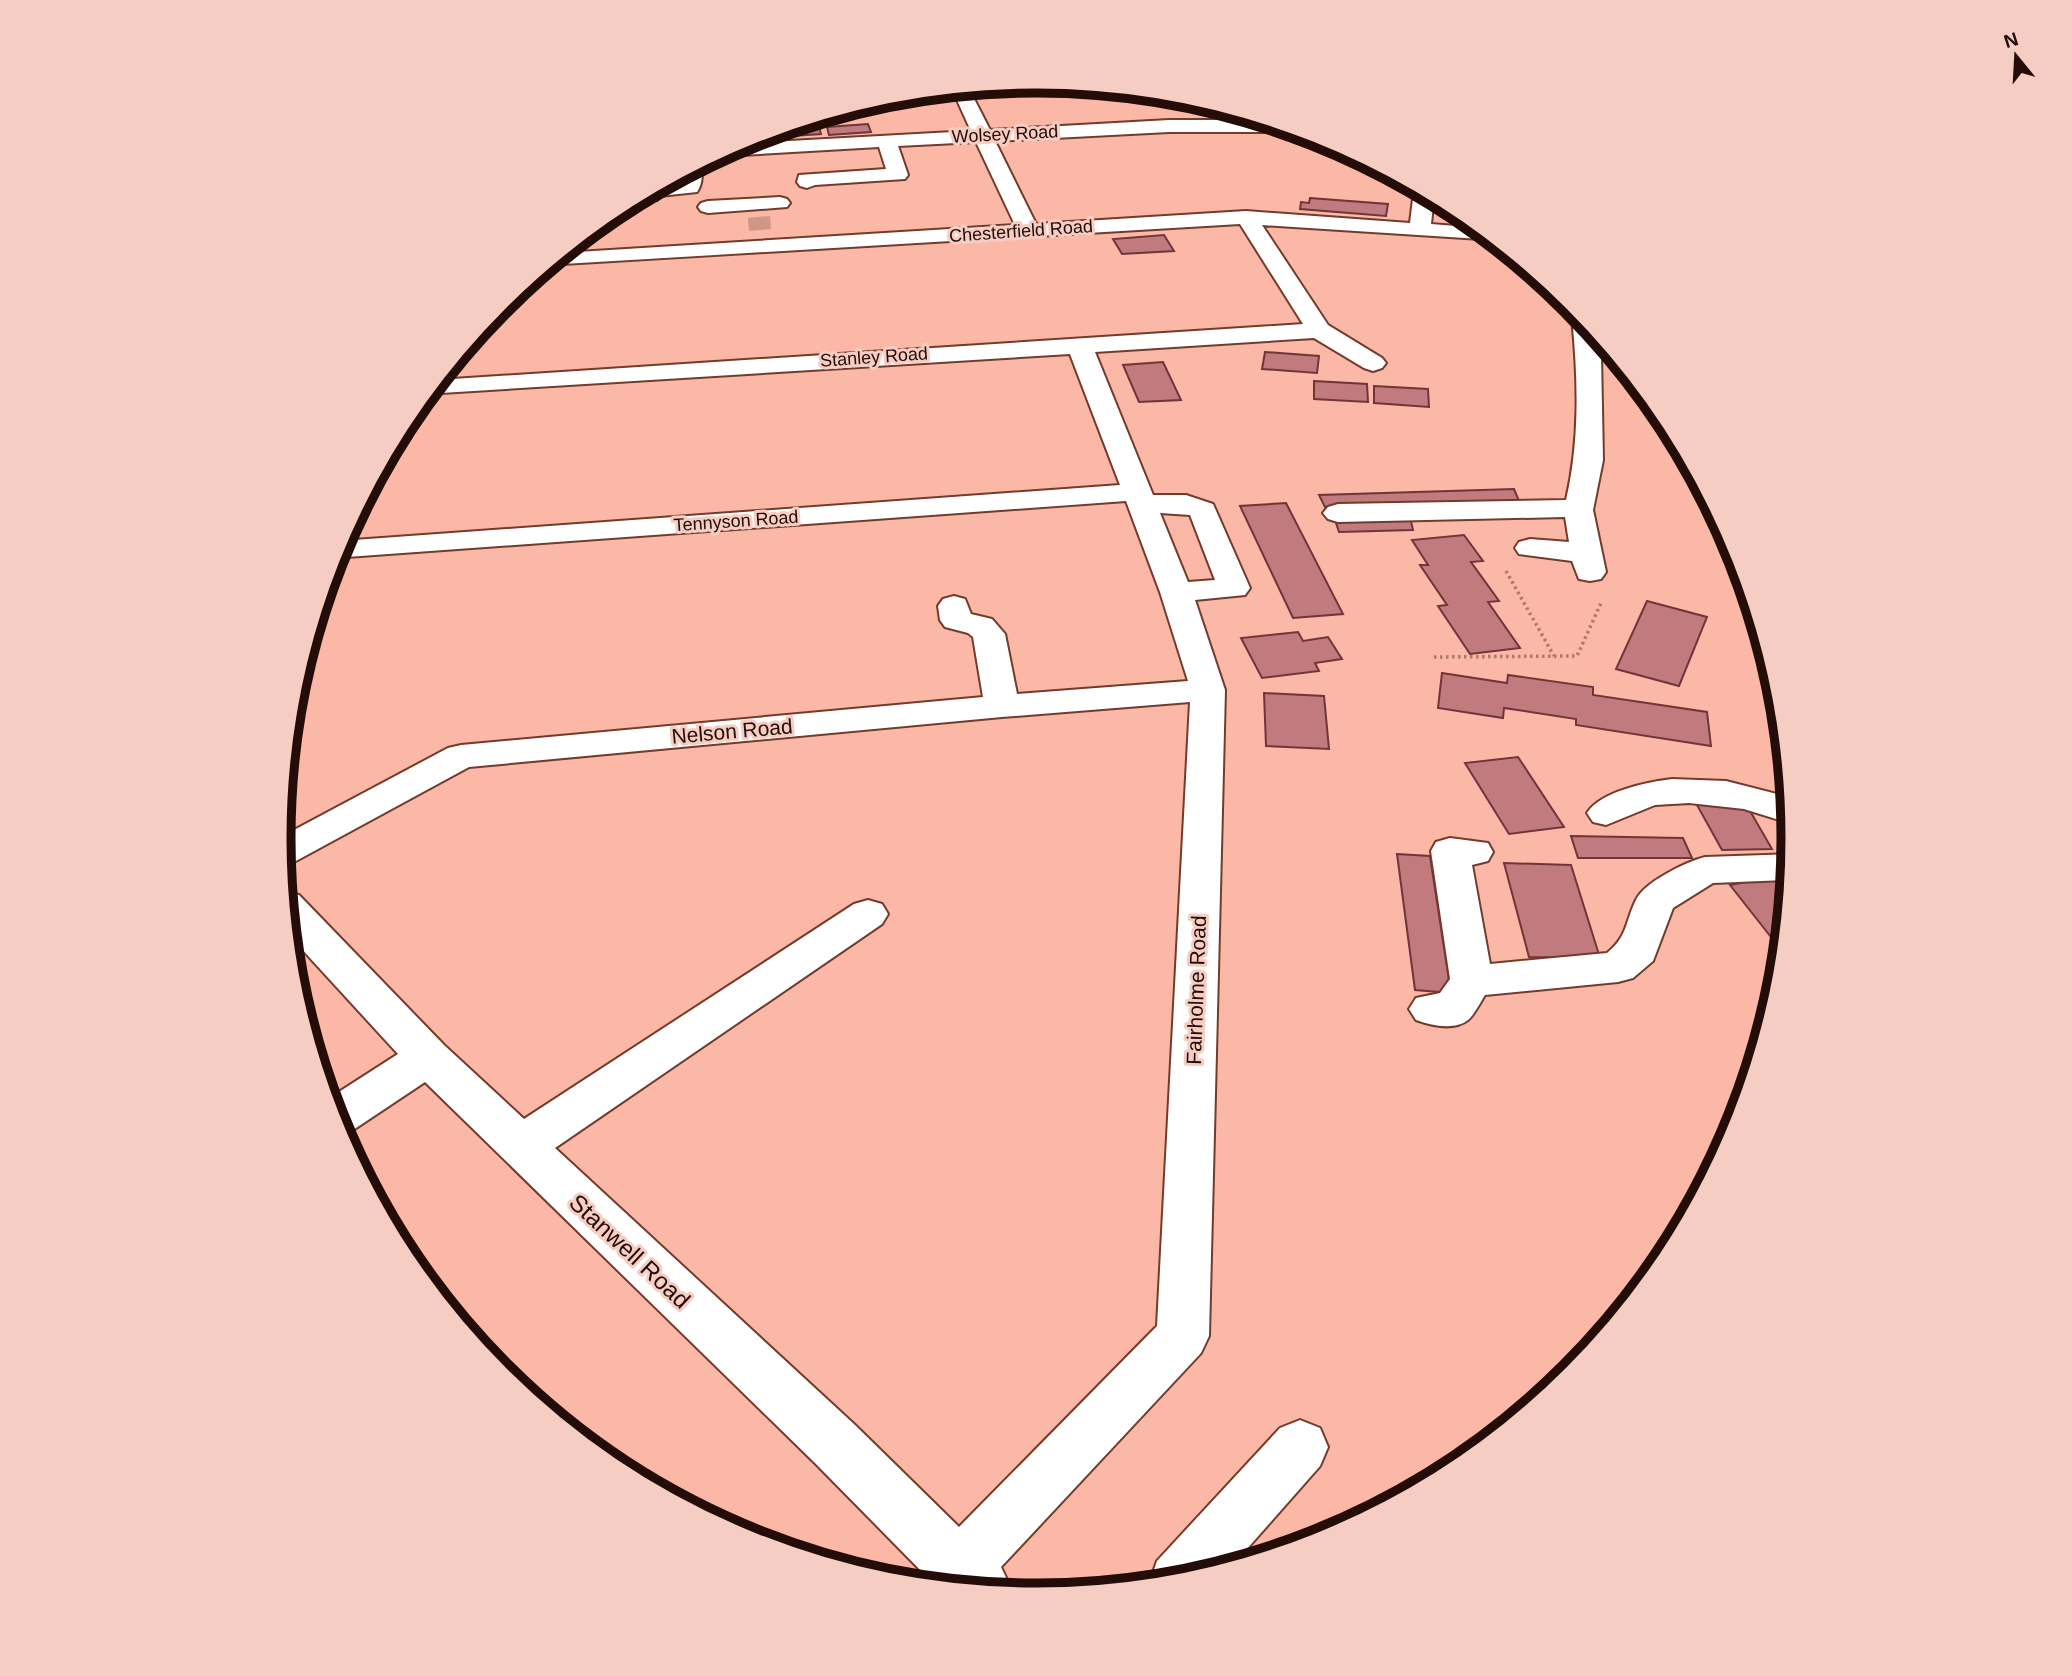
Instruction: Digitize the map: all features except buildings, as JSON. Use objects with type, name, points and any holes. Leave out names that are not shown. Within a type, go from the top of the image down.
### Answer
[{"type":"street","points":[[964,96],[1028,230]]},
{"type":"street","name":"Wolsey Road","points":[[757,147],[1195,125],[1255,126]]},
{"type":"street","points":[[807,181],[806,179],[898,175],[887,141]]},
{"type":"street","points":[[670,189],[690,188],[691,178]]},
{"type":"street","points":[[1420,229],[1423,201]]},
{"type":"street","points":[[708,207],[759,225],[780,203]]},
{"type":"street","points":[[1246,217],[1319,330],[1373,363]]},
{"type":"street","name":"Chesterfield Road","points":[[570,257],[759,225],[1028,230],[1246,217],[1471,233]]},
{"type":"street","name":"Stanley Road","points":[[443,387],[1319,330]]},
{"type":"street","points":[[1530,548],[1588,562],[1578,509],[1589,460],[1586,336]]},
{"type":"street","name":"Fairholme Road","points":[[971,1579],[1183,1336],[1208,690],[1176,592],[1079,344]]},
{"type":"street","points":[[1588,354],[1603,356]]},
{"type":"street","name":"Tennyson Road","points":[[349,549],[1140,498],[1203,510],[1234,588],[1176,592]]},
{"type":"street","points":[[1338,513],[1549,506],[1578,509]]},
{"type":"street","points":[[954,606],[956,620],[980,626],[989,634],[1002,706]]},
{"type":"street","name":"Nelson Road","points":[[291,847],[461,756],[1002,706],[1208,690]]},
{"type":"street","points":[[1606,813],[1655,793],[1724,792],[1780,807]]},
{"type":"street","points":[[1474,852],[1450,851],[1488,979]]},
{"type":"street","points":[[1431,1009],[1452,1009],[1488,979],[1618,967],[1638,950],[1656,900],[1705,870],[1780,867]]},
{"type":"street","points":[[520,1147],[868,914]]},
{"type":"street","name":"Stanwell Road","points":[[295,916],[428,1057],[835,1444],[971,1579]]},
{"type":"street","points":[[343,1113],[428,1057]]},
{"type":"street","points":[[1192,1566],[1300,1447]]},
{"type":"path","points":[[1471,509],[1554,656]]},
{"type":"path","points":[[1434,657],[1577,656],[1602,604],[1601,590],[1588,562]]},
{"type":"tunnel","points":[[759,217],[760,230]]}]
